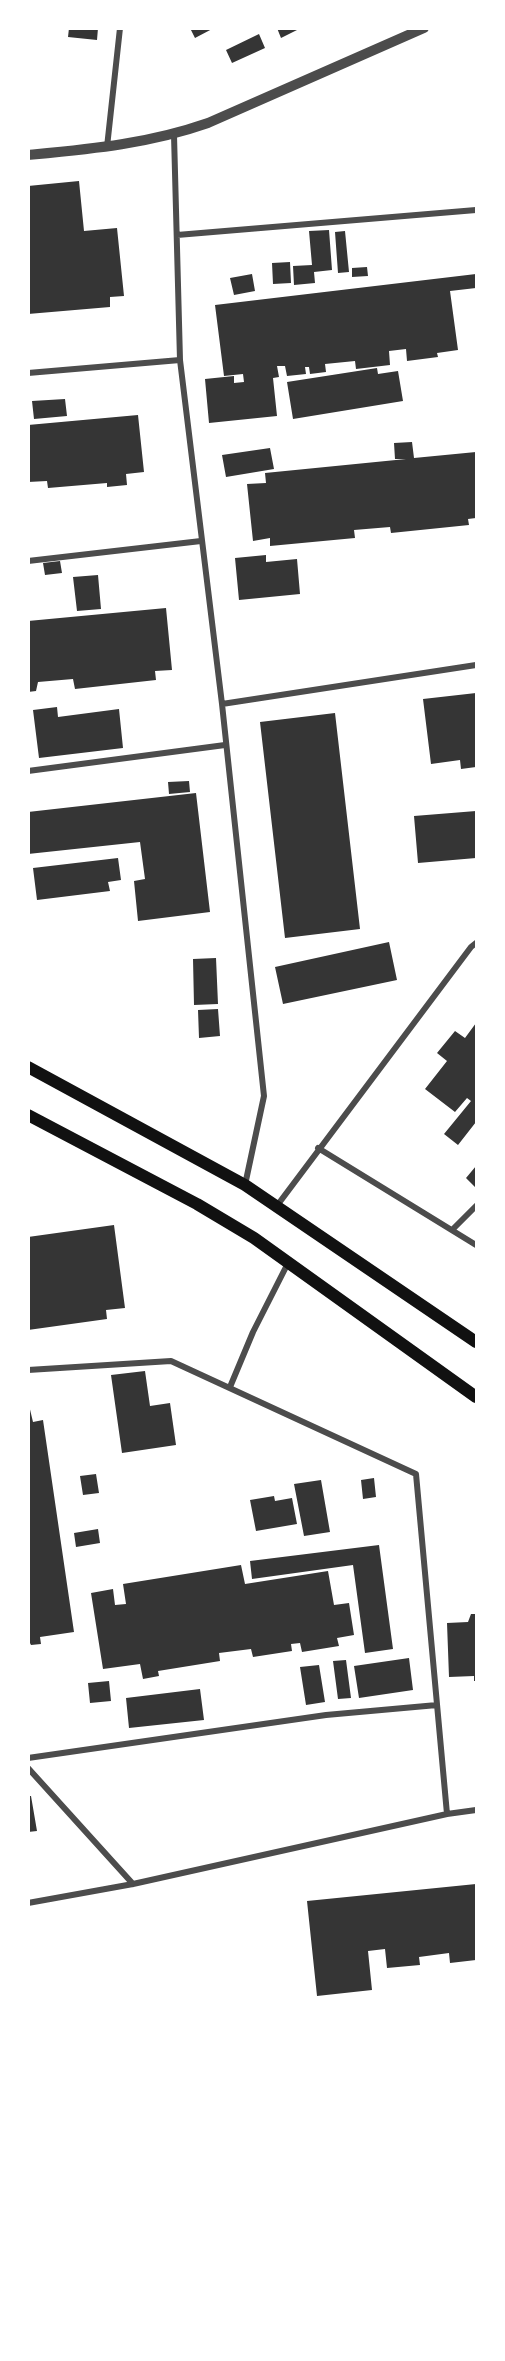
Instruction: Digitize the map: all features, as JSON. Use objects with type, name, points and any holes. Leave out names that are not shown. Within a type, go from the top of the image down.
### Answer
[{"type":"main road","points":[[28,1067],[245,1185],[477,1342]]},
{"type":"main road","points":[[28,1115],[196,1204],[254,1238],[477,1397]]},
{"type":"street","points":[[107,147],[120,28]]},
{"type":"street","points":[[28,155],[107,147],[174,135],[208,123],[424,28]]},
{"type":"street","points":[[174,135],[180,360],[222,704],[264,1096],[245,1185]]},
{"type":"street","points":[[177,235],[477,210]]},
{"type":"street","points":[[28,373],[180,360]]},
{"type":"street","points":[[28,561],[201,541]]},
{"type":"street","points":[[222,704],[477,665]]},
{"type":"street","points":[[28,771],[225,745]]},
{"type":"street","points":[[276,1207],[471,947],[477,943]]},
{"type":"street","points":[[318,1148],[477,1245]]},
{"type":"street","points":[[452,1230],[477,1206]]},
{"type":"street","points":[[230,1387],[253,1332],[288,1263]]},
{"type":"street","points":[[28,1370],[171,1360],[416,1474],[447,1814]]},
{"type":"street","points":[[28,1758],[326,1715],[437,1705]]},
{"type":"street","points":[[28,1768],[133,1884]]},
{"type":"street","points":[[28,1902],[133,1884],[447,1814],[477,1810]]},
{"type":"building","points":[[69,28],[98,28],[97,40],[68,37]]},
{"type":"building","points":[[190,28],[214,28],[195,38]]},
{"type":"building","points":[[277,28],[301,28],[281,38]]},
{"type":"building","points":[[259,34],[265,48],[232,63],[226,50]]},
{"type":"building","points":[[79,181],[84,231],[117,228],[124,296],[110,297],[110,307],[28,314],[28,186]]},
{"type":"building","points":[[329,230],[332,270],[314,272],[315,283],[294,285],[293,266],[312,265],[309,231]]},
{"type":"building","points":[[345,231],[349,272],[338,273],[335,232]]},
{"type":"building","points":[[290,262],[291,283],[273,284],[272,263]]},
{"type":"building","points":[[367,267],[368,276],[352,277],[352,268]]},
{"type":"building","points":[[252,274],[255,291],[234,295],[230,278]]},
{"type":"building","points":[[476,274],[476,288],[450,291],[458,350],[437,353],[438,357],[407,361],[406,349],[389,351],[390,365],[356,369],[355,361],[325,364],[326,372],[310,374],[309,367],[305,367],[306,374],[287,376],[285,366],[277,366],[279,377],[273,378],[277,416],[209,423],[205,379],[234,376],[234,383],[244,382],[243,374],[224,376],[215,305]]},
{"type":"building","points":[[377,368],[378,374],[398,371],[403,401],[293,419],[287,382]]},
{"type":"building","points":[[65,399],[67,416],[34,419],[32,401]]},
{"type":"building","points":[[138,415],[144,472],[126,474],[127,485],[107,487],[107,483],[48,488],[47,481],[28,482],[28,425]]},
{"type":"building","points":[[412,442],[414,458],[476,452],[476,518],[468,519],[469,525],[391,533],[390,527],[354,530],[355,538],[270,546],[270,538],[253,541],[247,484],[266,483],[265,473],[406,459],[395,459],[394,443]]},
{"type":"building","points":[[270,448],[274,469],[226,477],[222,455]]},
{"type":"building","points":[[266,555],[266,562],[297,559],[300,594],[239,600],[235,558]]},
{"type":"building","points":[[60,561],[62,573],[45,575],[43,563]]},
{"type":"building","points":[[98,575],[101,609],[77,611],[73,577]]},
{"type":"building","points":[[166,608],[172,670],[155,671],[156,680],[75,689],[73,679],[38,682],[36,691],[28,692],[28,621]]},
{"type":"building","points":[[476,693],[476,767],[461,769],[460,760],[431,764],[423,699]]},
{"type":"building","points":[[57,707],[58,717],[119,709],[123,748],[39,758],[33,710]]},
{"type":"building","points":[[335,713],[360,929],[285,938],[260,722]]},
{"type":"building","points":[[189,781],[190,792],[169,794],[168,782]]},
{"type":"building","points":[[196,793],[210,912],[138,921],[134,881],[145,879],[140,842],[28,854],[28,812]]},
{"type":"building","points":[[476,811],[476,858],[418,863],[414,816]]},
{"type":"building","points":[[118,858],[121,880],[108,882],[110,891],[37,900],[33,868]]},
{"type":"building","points":[[389,942],[397,980],[283,1004],[275,967]]},
{"type":"building","points":[[216,958],[218,1004],[194,1005],[193,959]]},
{"type":"building","points":[[218,1009],[220,1036],[199,1038],[198,1010]]},
{"type":"building","points":[[476,1023],[476,1122],[458,1145],[444,1134],[471,1101],[467,1098],[455,1112],[425,1089],[447,1061],[437,1053],[455,1031],[465,1038]]},
{"type":"building","points":[[476,1166],[476,1188],[466,1178]]},
{"type":"building","points":[[114,1225],[125,1308],[106,1310],[107,1319],[28,1330],[28,1237]]},
{"type":"building","points":[[145,1371],[150,1406],[170,1403],[176,1445],[122,1453],[111,1375]]},
{"type":"building","points":[[28,1401],[33,1422],[43,1420],[74,1632],[40,1637],[41,1644],[31,1645],[28,1639]]},
{"type":"building","points":[[96,1474],[99,1493],[83,1495],[80,1476]]},
{"type":"building","points":[[374,1478],[376,1497],[363,1499],[361,1480]]},
{"type":"building","points":[[321,1480],[330,1532],[304,1536],[294,1484]]},
{"type":"building","points":[[274,1496],[275,1501],[292,1498],[297,1524],[256,1531],[250,1500]]},
{"type":"building","points":[[98,1529],[100,1543],[76,1547],[74,1533]]},
{"type":"building","points":[[379,1545],[393,1649],[365,1653],[353,1565],[252,1579],[250,1561]]},
{"type":"building","points":[[241,1565],[245,1584],[328,1571],[334,1605],[349,1603],[354,1635],[337,1638],[339,1646],[302,1652],[300,1643],[291,1644],[292,1651],[253,1657],[251,1649],[219,1653],[220,1661],[158,1671],[159,1676],[143,1679],[140,1664],[103,1669],[91,1593],[113,1589],[115,1605],[126,1604],[123,1584]]},
{"type":"building","points":[[471,1614],[476,1614],[476,1681],[474,1681],[474,1676],[449,1677],[447,1623],[468,1622]]},
{"type":"building","points":[[409,1658],[413,1690],[359,1698],[354,1666]]},
{"type":"building","points":[[346,1660],[351,1698],[338,1699],[333,1661]]},
{"type":"building","points":[[319,1665],[325,1702],[306,1705],[300,1667]]},
{"type":"building","points":[[109,1681],[111,1701],[90,1703],[88,1683]]},
{"type":"building","points":[[200,1689],[204,1720],[129,1728],[126,1698]]},
{"type":"building","points":[[28,1796],[31,1796],[37,1831],[28,1832]]},
{"type":"building","points":[[476,1884],[476,1960],[450,1963],[449,1953],[419,1957],[420,1965],[387,1968],[385,1949],[368,1951],[372,1990],[317,1996],[307,1901]]}]
